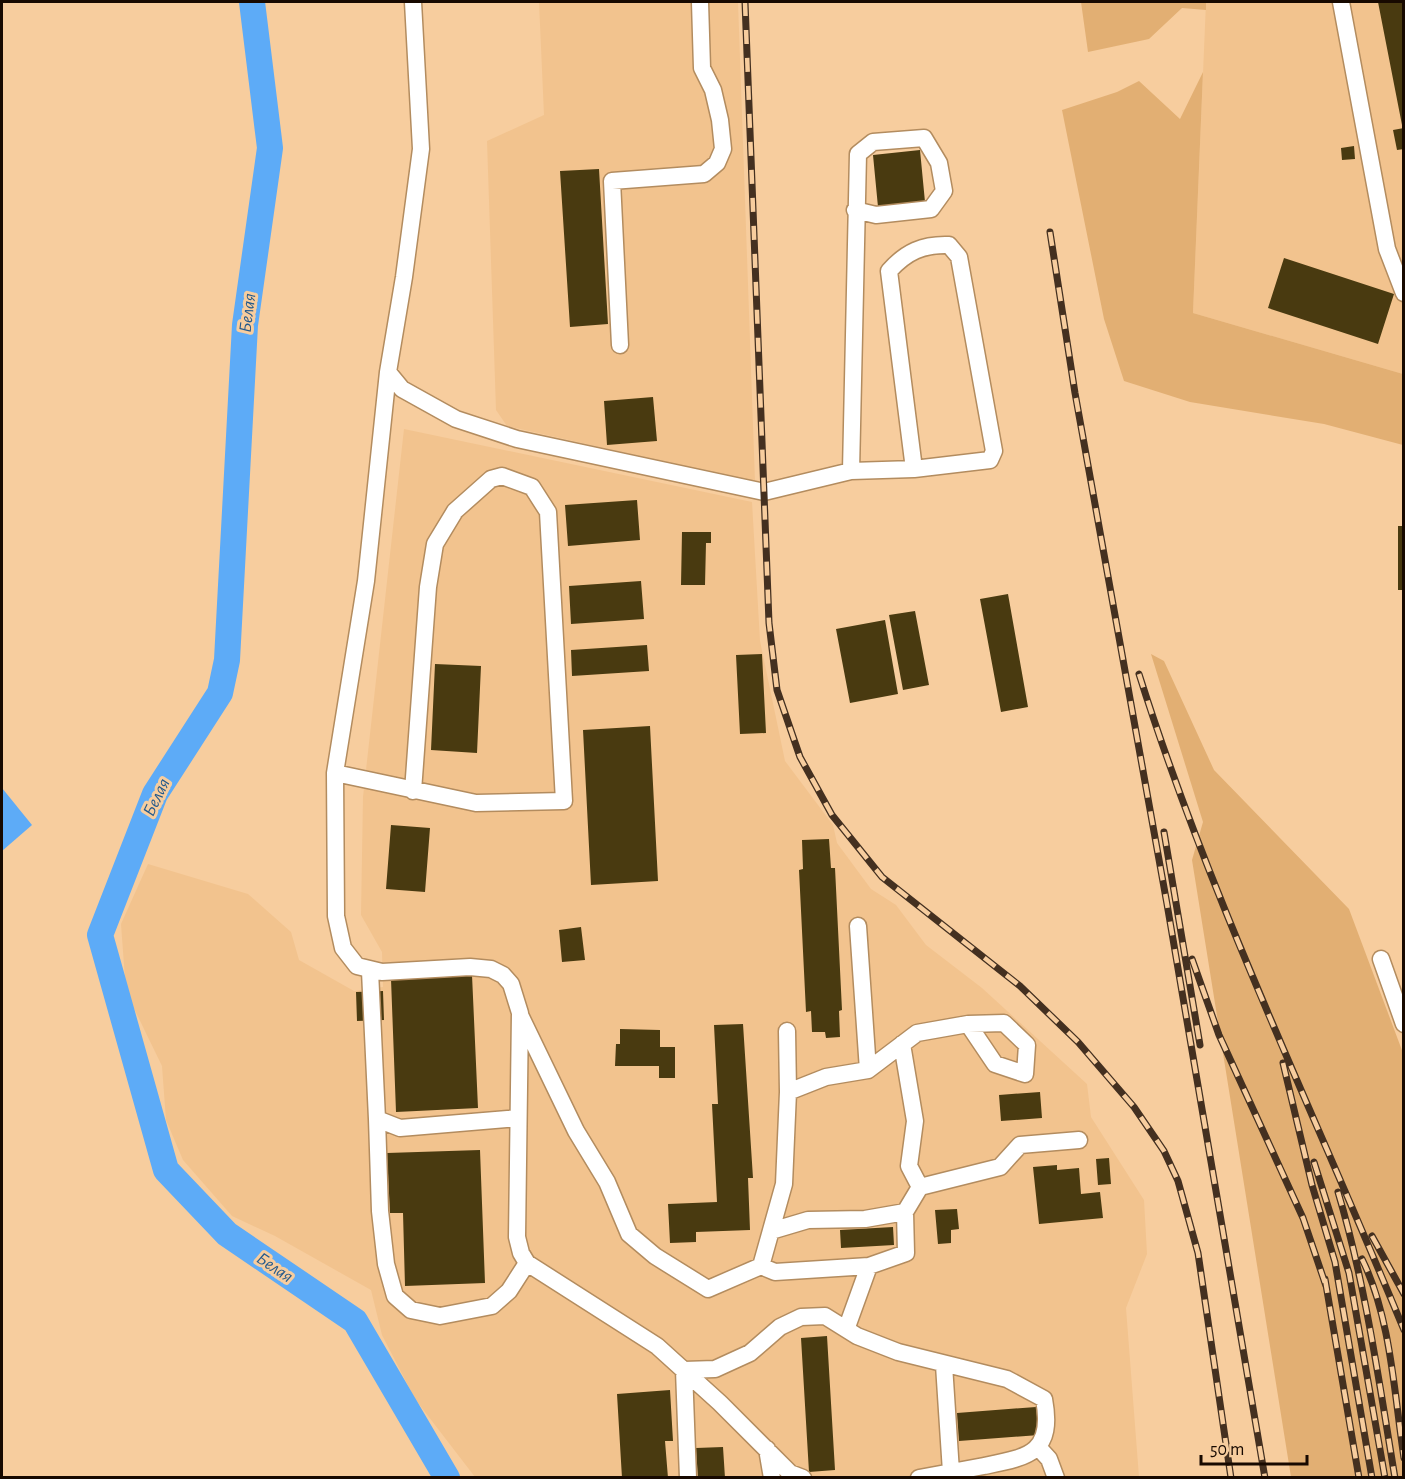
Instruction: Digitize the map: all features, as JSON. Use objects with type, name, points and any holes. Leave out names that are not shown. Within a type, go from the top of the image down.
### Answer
[{"type":"lane","points":[[413,2],[421,149],[404,277],[388,372],[366,581],[335,773],[337,928],[348,957],[357,966],[370,971],[399,972],[470,967],[491,969],[503,975],[511,984],[519,1013],[576,1131],[607,1182],[630,1234],[655,1256],[708,1289],[761,1266],[775,1272],[869,1266],[906,1253],[905,1212],[920,1187],[1000,1167],[1020,1145],[1079,1140]]},
{"type":"lane","points":[[620,345],[612,180],[704,174],[717,163],[723,149],[720,120],[713,90],[702,68],[700,2]]},
{"type":"lane","points":[[1341,2],[1386,249],[1404,293]]},
{"type":"lane","points":[[851,471],[855,210],[858,154],[873,142],[924,138],[939,163],[944,191],[931,209],[876,215],[855,210]]},
{"type":"lane","points":[[388,372],[402,389],[456,419],[517,439],[764,492],[851,471],[914,469],[990,460],[994,451],[959,257],[949,245],[932,244],[904,254],[889,271],[914,469]]},
{"type":"lane","points":[[335,773],[413,791],[476,802],[564,801],[548,512],[532,487],[502,476],[491,479],[455,511],[435,543],[428,587],[413,791]]},
{"type":"lane","points":[[858,926],[868,1070]]},
{"type":"lane","points":[[1381,959],[1404,1024]]},
{"type":"lane","points":[[370,971],[380,1211],[386,1264],[395,1296],[411,1310],[440,1316],[492,1306],[509,1290],[527,1263]]},
{"type":"lane","points":[[519,1013],[517,1237],[521,1253],[527,1263],[657,1346],[790,1473],[803,1478]]},
{"type":"lane","points":[[788,1092],[826,1077],[868,1070],[917,1033],[968,1024]]},
{"type":"lane","points":[[761,1266],[784,1184],[788,1092],[786,1031]]},
{"type":"lane","points":[[902,1044],[915,1121],[909,1166],[920,1187]]},
{"type":"lane","points":[[377,1119],[400,1128],[518,1118]]},
{"type":"lane","points":[[771,1231],[807,1220],[865,1219],[905,1212]]},
{"type":"lane","points":[[847,1327],[869,1266]]},
{"type":"lane","points":[[684,1370],[715,1369],[750,1353],[780,1327],[801,1317],[825,1316],[847,1327],[857,1336],[898,1352],[944,1365],[1007,1378],[1044,1399],[1048,1416],[1046,1434],[1038,1447],[1023,1458],[919,1478]]},
{"type":"lane","points":[[944,1365],[951,1472]]},
{"type":"lane","points":[[684,1370],[688,1478]]},
{"type":"lane","points":[[1038,1447],[1049,1459],[1056,1478]]},
{"type":"lane","points":[[767,1449],[772,1478]]},
{"type":"shaded area","points":[[539,2],[738,2],[755,482],[507,426],[496,410],[487,141],[544,115]]},
{"type":"shaded area","points":[[1081,2],[1206,2],[1206,10],[1182,8],[1149,39],[1088,52]]},
{"type":"shaded area","points":[[1206,2],[1403,2],[1403,374],[1193,313]]},
{"type":"shaded area","points":[[1203,72],[1193,313],[1403,374],[1403,445],[1324,424],[1190,402],[1124,381],[1104,319],[1062,110],[1117,92],[1139,81],[1180,119]]},
{"type":"shaded area","points":[[404,429],[752,502],[760,641],[785,761],[833,825],[837,843],[871,889],[896,905],[926,945],[982,988],[1087,1084],[1091,1117],[1144,1200],[1147,1254],[1126,1308],[1139,1477],[475,1477],[415,1399],[382,1335],[371,1290],[275,1236],[232,1216],[183,1160],[166,1120],[162,1066],[126,992],[121,924],[148,864],[248,894],[291,932],[299,960],[354,991],[383,987],[382,952],[361,915],[363,797]]},
{"type":"shaded area","points":[[1151,654],[1164,661],[1214,770],[1349,909],[1403,1053],[1403,1477],[1291,1477],[1192,860],[1203,822]]},
{"type":"water","points":[[2,788],[32,825],[2,851]]},
{"type":"building","points":[[1378,2],[1404,2],[1404,125],[1402,125]]},
{"type":"building","points":[[1404,128],[1404,149],[1397,150],[1393,130]]},
{"type":"building","points":[[1354,146],[1355,159],[1342,160],[1341,148]]},
{"type":"building","points":[[920,150],[925,202],[878,207],[873,155]]},
{"type":"building","points":[[599,169],[608,324],[570,327],[560,171]]},
{"type":"building","points":[[1284,258],[1394,294],[1378,344],[1268,308]]},
{"type":"building","points":[[653,397],[657,441],[607,445],[604,401]]},
{"type":"building","points":[[637,500],[640,540],[568,546],[565,505]]},
{"type":"building","points":[[1398,526],[1404,526],[1404,590],[1398,590]]},
{"type":"building","points":[[682,532],[711,532],[711,543],[706,543],[705,585],[681,585]]},
{"type":"building","points":[[641,581],[644,619],[571,624],[569,586]]},
{"type":"building","points":[[1008,594],[1028,707],[1001,712],[980,599]]},
{"type":"building","points":[[915,611],[929,685],[903,690],[889,615]]},
{"type":"building","points":[[885,620],[898,694],[850,703],[836,629]]},
{"type":"building","points":[[647,645],[649,671],[572,676],[571,650]]},
{"type":"building","points":[[762,654],[766,733],[740,734],[736,655]]},
{"type":"building","points":[[435,664],[481,666],[477,753],[431,750]]},
{"type":"building","points":[[650,726],[658,881],[591,885],[583,730]]},
{"type":"building","points":[[391,825],[430,828],[425,892],[386,889]]},
{"type":"building","points":[[829,839],[831,868],[835,868],[842,1010],[839,1011],[840,1037],[826,1038],[825,1032],[812,1032],[811,1011],[806,1012],[799,870],[803,869],[802,840]]},
{"type":"building","points":[[581,927],[585,960],[562,962],[559,930]]},
{"type":"building","points":[[472,975],[478,1108],[396,1112],[391,979]]},
{"type":"building","points":[[383,991],[384,1020],[357,1021],[356,992]]},
{"type":"building","points":[[743,1024],[753,1178],[748,1178],[750,1230],[696,1232],[696,1242],[670,1243],[668,1204],[717,1202],[712,1104],[718,1104],[714,1025]]},
{"type":"building","points":[[620,1029],[660,1030],[660,1047],[675,1047],[675,1078],[659,1078],[659,1066],[615,1066],[616,1044],[620,1044]]},
{"type":"building","points":[[1040,1092],[1042,1118],[1001,1121],[999,1095]]},
{"type":"building","points":[[480,1150],[485,1283],[405,1286],[403,1213],[390,1213],[387,1153]]},
{"type":"building","points":[[1109,1158],[1111,1184],[1098,1185],[1096,1159]]},
{"type":"building","points":[[1057,1165],[1057,1170],[1079,1168],[1081,1194],[1100,1192],[1103,1218],[1039,1224],[1033,1167]]},
{"type":"building","points":[[957,1209],[959,1229],[951,1230],[951,1243],[938,1244],[935,1210]]},
{"type":"building","points":[[893,1227],[894,1245],[841,1248],[840,1230]]},
{"type":"building","points":[[827,1336],[835,1470],[809,1472],[801,1338]]},
{"type":"building","points":[[670,1390],[673,1441],[665,1441],[668,1478],[622,1478],[617,1394]]},
{"type":"building","points":[[1036,1407],[1039,1435],[959,1441],[957,1413]]},
{"type":"building","points":[[723,1447],[725,1478],[698,1478],[696,1448]]},
{"type":"waterway","name":"Белая","points":[[252,2],[270,148],[245,325],[227,660],[220,693],[155,794],[100,935],[166,1170],[227,1234],[355,1321],[447,1478]]},
{"type":"railway","points":[[745,2],[769,623],[777,690],[800,757],[832,815],[882,877],[1020,986],[1078,1042],[1134,1107],[1164,1151],[1178,1181],[1198,1253],[1231,1478]]},
{"type":"railway","points":[[1050,232],[1075,393],[1167,904],[1265,1478]]},
{"type":"railway","points":[[1139,674],[1167,758],[1230,923],[1404,1330]]},
{"type":"railway","points":[[1164,832],[1200,1045]]},
{"type":"railway","points":[[1192,959],[1219,1035],[1303,1218],[1326,1286]]},
{"type":"railway","points":[[1283,1063],[1312,1185],[1335,1262],[1372,1478]]},
{"type":"railway","points":[[1314,1162],[1349,1273],[1385,1478]]},
{"type":"railway","points":[[1338,1192],[1364,1298],[1395,1478]]},
{"type":"railway","points":[[1372,1236],[1404,1294]]},
{"type":"railway","points":[[1362,1259],[1372,1282],[1385,1331],[1404,1458]]},
{"type":"railway","points":[[1325,1279],[1359,1478]]}]
